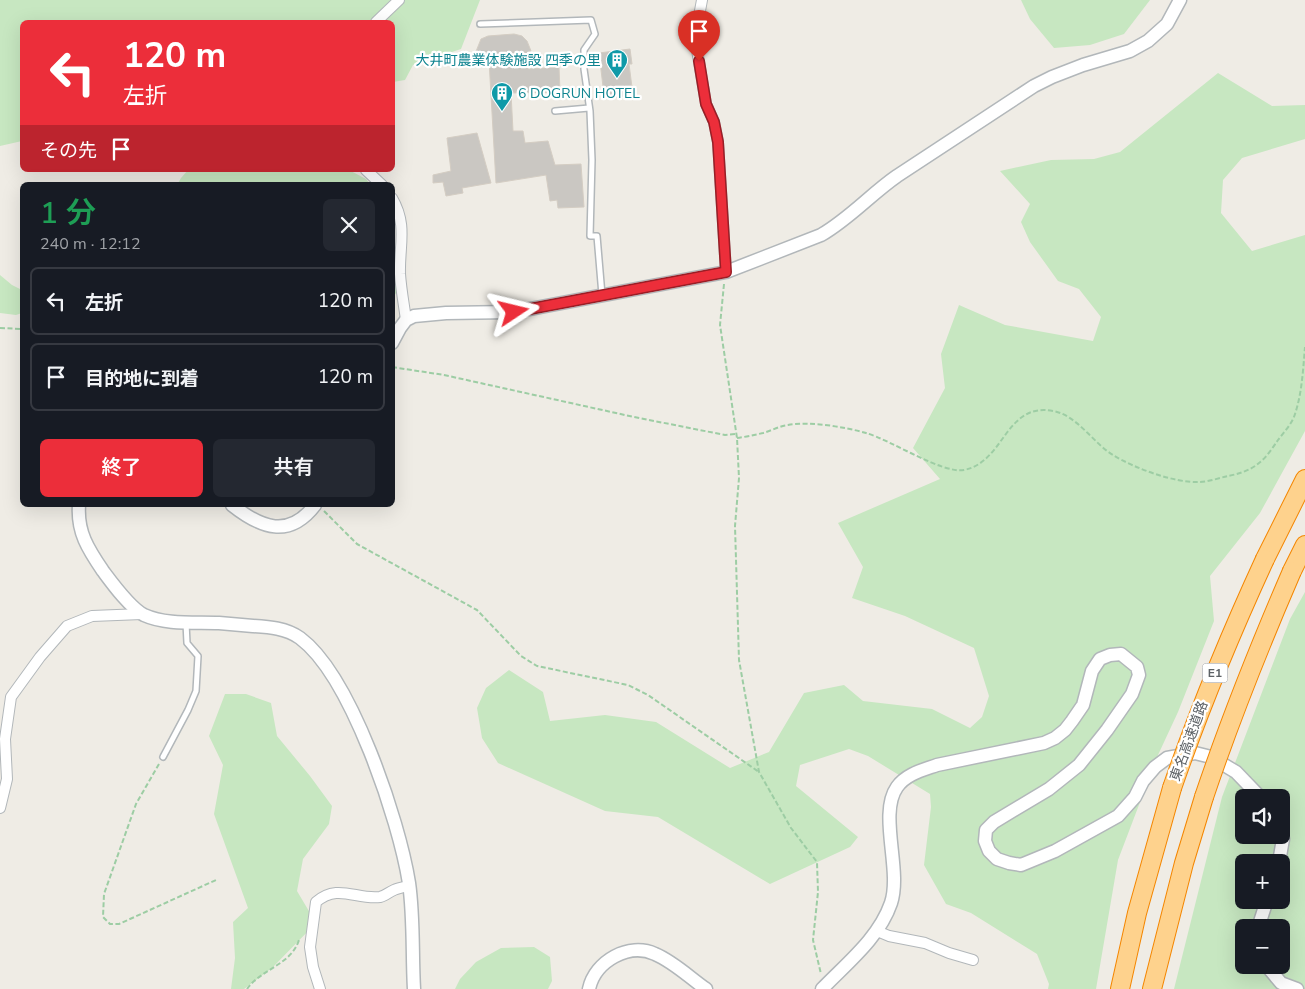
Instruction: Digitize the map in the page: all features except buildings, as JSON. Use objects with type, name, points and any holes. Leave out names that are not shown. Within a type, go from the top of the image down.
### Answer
[{"type":"highway","name":"東名高速道路","points":[[1120,989],[1137,913],[1172,788],[1189,738],[1209,687],[1265,560],[1305,479]]},
{"type":"highway","name":"E1","points":[[1152,989],[1184,863],[1204,797],[1262,640],[1305,545]]},
{"type":"street","points":[[378,20],[399,0]]},
{"type":"street","points":[[702,0],[697,26],[697,50],[706,104],[714,122],[718,142],[726,272]]},
{"type":"street","points":[[395,338],[406,320],[414,316],[446,313],[514,312],[726,272],[821,235],[833,228],[881,187],[1034,86],[1068,70],[1130,51],[1148,41],[1167,24],[1180,0]]},
{"type":"street","points":[[368,172],[379,182]]},
{"type":"street","points":[[395,203],[403,228],[400,273],[406,320]]},
{"type":"street","points":[[79,507],[80,531],[94,557],[108,578],[142,614],[152,618],[186,622],[285,630],[298,637],[314,652],[332,677],[368,746],[402,847],[409,886],[414,989]]},
{"type":"street","points":[[234,507],[261,524],[279,526],[290,526],[299,522],[319,508]]},
{"type":"street","points":[[0,808],[7,779],[5,739],[12,697],[40,657],[67,626],[92,616],[142,614]]},
{"type":"street","points":[[822,989],[877,931],[886,916],[894,890],[890,816],[892,799],[897,787],[906,778],[928,768],[1044,743],[1055,738],[1065,730],[1082,705],[1092,671],[1100,659],[1120,654],[1137,666],[1140,675],[1132,694],[1107,730],[1079,765],[1049,789],[994,822],[986,830],[985,841],[989,851],[997,859],[1021,865],[1055,851],[1118,816],[1136,797],[1143,781],[1155,767],[1167,758],[1195,753],[1211,757],[1236,772],[1252,789]]},
{"type":"street","points":[[0,701],[12,697]]},
{"type":"street","points":[[320,989],[313,967],[310,947],[316,902],[320,898],[338,892],[374,897],[383,896],[392,890],[409,886]]},
{"type":"street","points":[[877,931],[889,936],[925,943],[973,960]]},
{"type":"street","points":[[590,989],[599,969],[610,958],[622,953],[643,951],[657,954],[706,989]]},
{"type":"street","points":[[1274,974],[1281,983],[1296,989]]},
{"type":"lane","points":[[480,24],[591,20],[594,34],[584,50],[592,160],[590,236],[597,236],[602,295]]},
{"type":"lane","points":[[555,111],[589,108]]},
{"type":"lane","points":[[163,757],[196,691],[198,656],[187,643],[186,622]]},
{"type":"path","points":[[726,272],[720,325],[737,438],[739,478],[735,526],[739,660],[759,772],[791,828],[817,862],[818,892],[813,940],[822,975]]},
{"type":"path","points":[[0,328],[20,329]]},
{"type":"path","points":[[737,438],[787,425],[802,424],[848,429],[868,434],[948,469],[964,470],[981,463],[995,450],[1007,431],[1020,418],[1029,412],[1040,409],[1054,411],[1066,416],[1102,448],[1125,461],[1168,477],[1199,482],[1248,470],[1260,463],[1271,449],[1294,416],[1300,388],[1305,347]]},
{"type":"path","points":[[395,368],[444,375],[725,435],[736,434]]},
{"type":"path","points":[[319,508],[357,544],[477,610],[521,656],[537,666],[628,685],[648,695],[759,772]]},
{"type":"path","points":[[163,757],[136,804],[104,894],[104,917],[110,924],[119,924],[216,880]]},
{"type":"path","points":[[247,989],[288,958],[297,947],[300,938]]},
{"type":"green space","points":[[0,0],[480,0],[461,49],[413,65],[405,80],[395,82],[395,20],[20,20],[20,141],[0,146]]},
{"type":"green space","points":[[1021,0],[1150,0],[1124,34],[1090,45],[1054,48],[1030,19]]},
{"type":"green space","points":[[1218,73],[1272,106],[1305,105],[1305,139],[1242,158],[1223,180],[1221,213],[1252,251],[1305,235],[1305,431],[1260,513],[1210,576],[1214,621],[1178,712],[1158,755],[1118,860],[1096,989],[1048,989],[1049,984],[1037,954],[971,913],[946,904],[924,865],[931,807],[930,794],[868,756],[849,749],[800,765],[796,786],[858,837],[850,847],[770,884],[658,817],[605,811],[498,763],[482,738],[477,708],[486,688],[509,670],[543,692],[550,721],[605,715],[656,722],[730,768],[769,752],[804,693],[844,685],[863,701],[932,709],[970,728],[982,717],[989,696],[974,648],[905,616],[852,598],[863,567],[838,523],[940,479],[913,448],[945,388],[941,354],[959,305],[1005,325],[1093,341],[1101,317],[1079,289],[1058,281],[1030,242],[1021,222],[1030,204],[1000,171],[1051,160],[1094,159],[1120,152]]},
{"type":"green space","points":[[186,172],[353,172],[368,182],[179,182]]},
{"type":"green space","points":[[395,268],[397,292],[395,294]]},
{"type":"green space","points":[[0,275],[20,289],[20,314],[0,313]]},
{"type":"green space","points":[[1305,592],[1305,989],[1174,989],[1222,797],[1290,619]]},
{"type":"green space","points":[[225,694],[246,694],[271,703],[277,736],[332,806],[329,824],[303,859],[297,891],[316,923],[273,967],[244,989],[231,989],[235,958],[233,922],[248,908],[214,814],[223,765],[209,736]]},
{"type":"green space","points":[[534,947],[550,957],[552,981],[548,989],[455,989],[460,979],[476,962],[501,948]]},
{"type":"place","name":"大井町農業体験施設 四季の里","points":[[617,79]]},
{"type":"place","name":"6 DOGRUN HOTEL","points":[[502,112]]},
{"type":"route","points":[[514,312],[726,272],[718,142],[714,122],[706,104],[699,61]]}]
